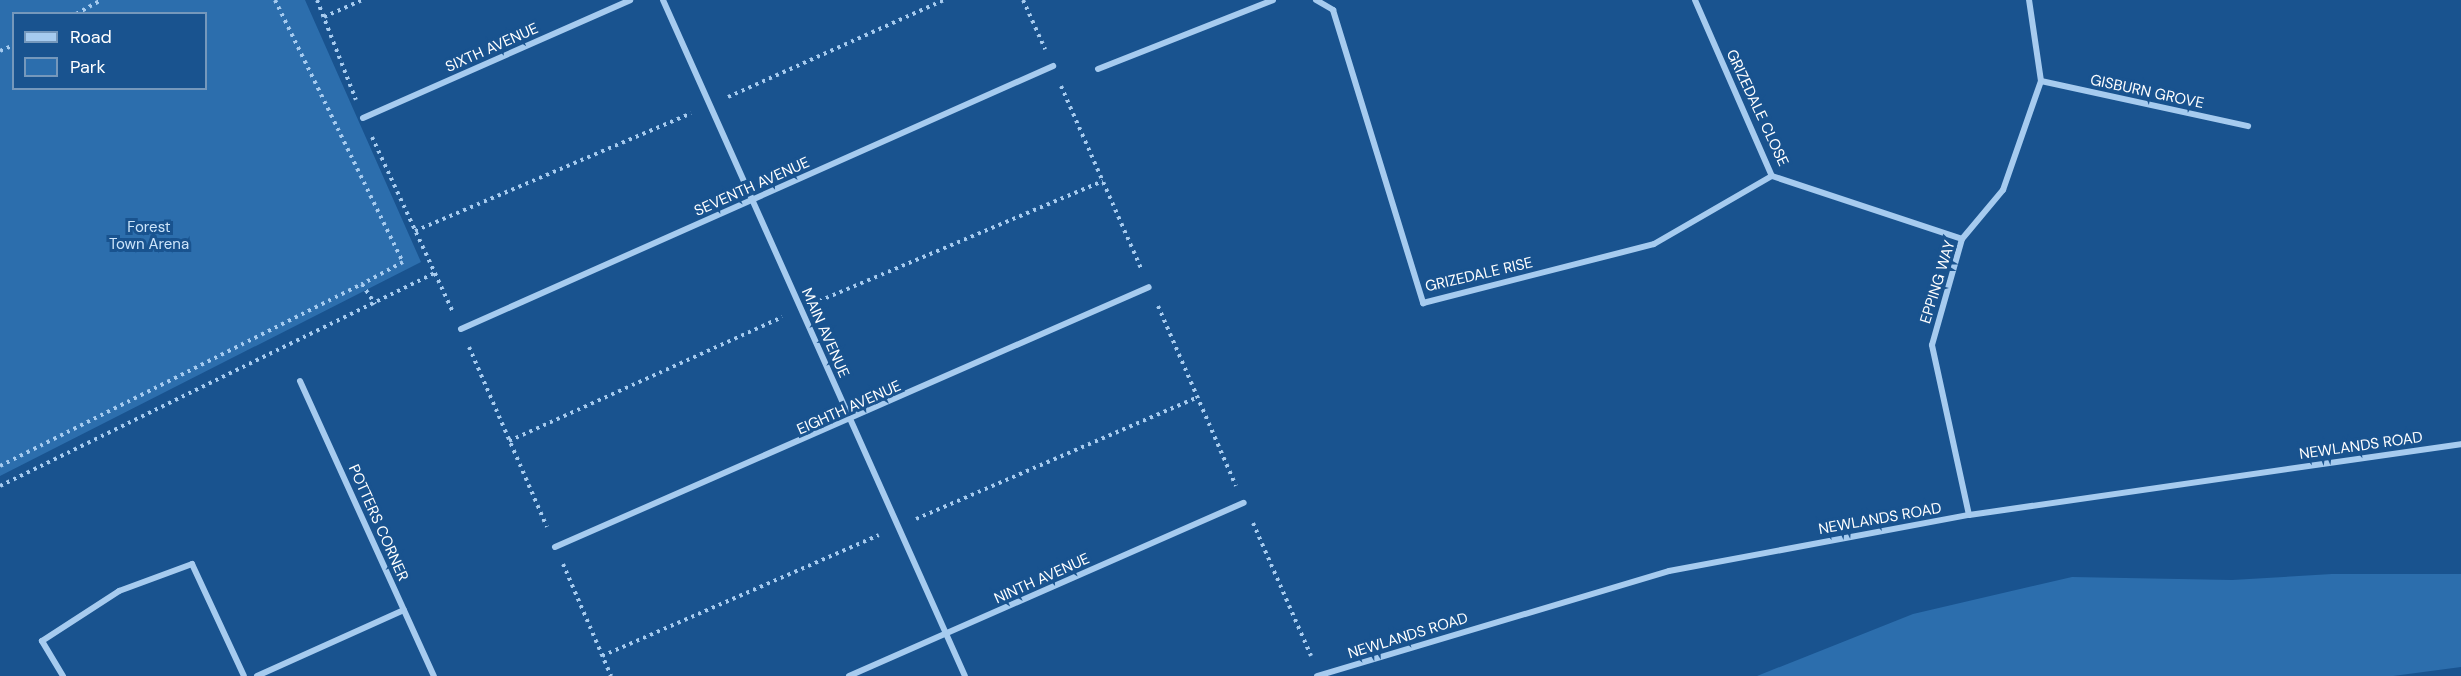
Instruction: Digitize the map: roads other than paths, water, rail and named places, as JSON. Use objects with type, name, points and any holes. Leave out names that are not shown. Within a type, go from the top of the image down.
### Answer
[{"type":"street","name":"SIXTH AVENUE","points":[[363,118],[630,0]]},
{"type":"street","name":"MAIN AVENUE","points":[[663,0],[965,676]]},
{"type":"street","points":[[1098,69],[1273,0]]},
{"type":"street","name":"GRIZEDALE RISE","points":[[1316,0],[1333,10],[1423,303],[1654,244],[1772,176]]},
{"type":"street","name":"GRIZEDALE CLOSE","points":[[1695,0],[1772,176],[1962,239]]},
{"type":"street","name":"EPPING WAY","points":[[1969,515],[1932,345],[1962,239],[2003,190],[2041,81],[2029,0]]},
{"type":"street","name":"SEVENTH AVENUE","points":[[461,329],[1053,66]]},
{"type":"street","name":"GISBURN GROVE","points":[[2041,81],[2248,126]]},
{"type":"street","name":"EIGHTH AVENUE","points":[[555,547],[851,421],[1149,287]]},
{"type":"street","name":"POTTERS CORNER","points":[[300,381],[434,676]]},
{"type":"street","name":"NEWLANDS ROAD","points":[[1318,676],[1669,571],[1969,515],[2461,444]]},
{"type":"street","name":"NINTH AVENUE","points":[[849,676],[1244,503]]},
{"type":"street","points":[[63,676],[42,641],[119,591],[192,564],[243,676]]},
{"type":"street","points":[[257,676],[404,610]]},
{"type":"park label","name":"Forest Town Arena","points":[[149,236]]}]
